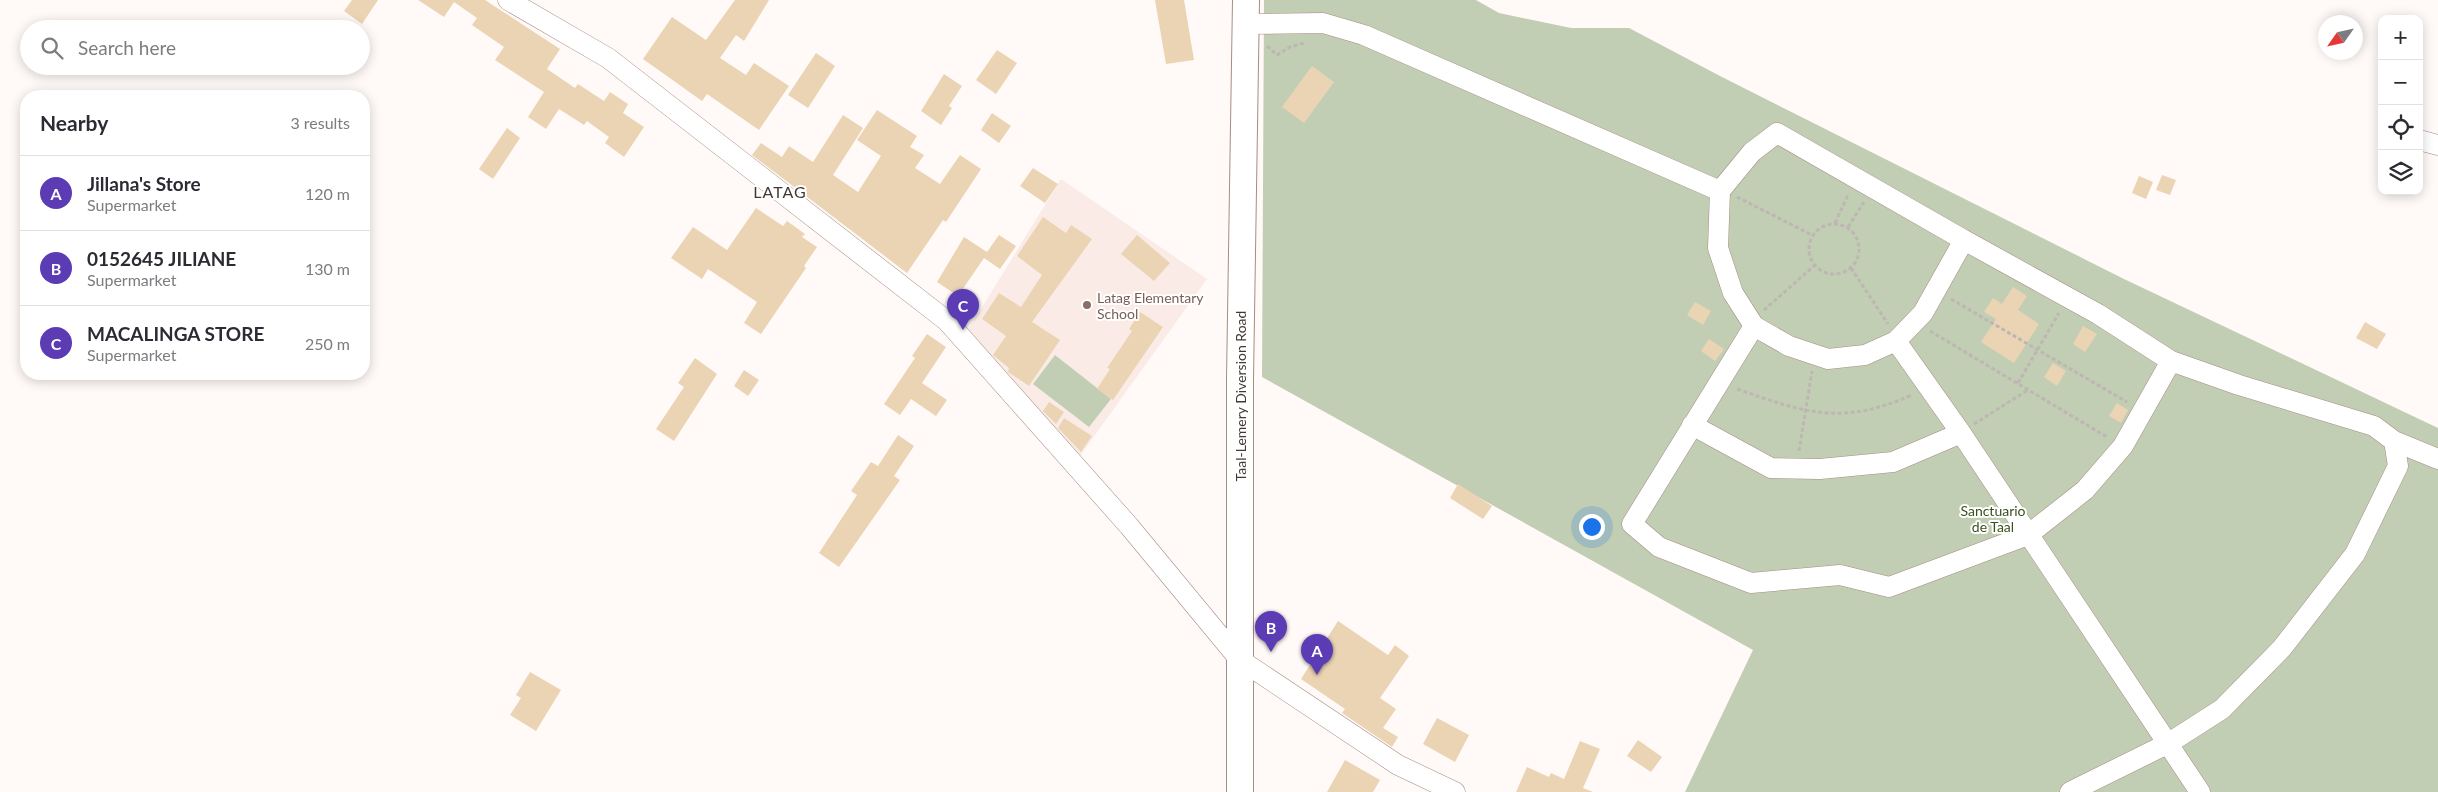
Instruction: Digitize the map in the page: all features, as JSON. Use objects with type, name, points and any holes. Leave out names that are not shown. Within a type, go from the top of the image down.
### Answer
[{"type":"main road","name":"Taal-Lemery Diversion Road","points":[[1240,792],[1239,659],[1245,12]]},
{"type":"street","points":[[508,0],[608,58],[947,321],[1129,526],[1239,659],[1398,765],[1455,792]]},
{"type":"street","points":[[1245,12],[1323,23],[1364,35],[1732,195]]},
{"type":"street","points":[[1964,240],[1923,313],[1866,355],[1828,359],[1789,346],[1760,316],[1733,293],[1718,248],[1732,195],[1752,152],[1777,133],[2098,314],[2171,361],[2239,385],[2374,426],[2394,441],[2438,459]]},
{"type":"street","points":[[2423,141],[2438,145]]},
{"type":"street","points":[[1760,316],[1632,524],[1659,547],[1751,583],[1840,576],[1890,587],[2028,535],[2085,490],[2124,446],[2171,361]]},
{"type":"street","points":[[1894,336],[1965,430],[2028,535],[2200,792]]},
{"type":"street","points":[[1692,425],[1771,468],[1820,469],[1893,462],[1965,430]]},
{"type":"street","points":[[2070,792],[2169,743],[2222,709],[2282,648],[2355,554],[2398,466],[2394,441]]},
{"type":"path","points":[[1835,223],[1849,193]]},
{"type":"path","points":[[1732,195],[1812,235]]},
{"type":"path","points":[[1848,227],[1868,195]]},
{"type":"path","points":[[1835,223],[1848,227],[1856,235],[1860,248],[1857,260],[1851,268],[1836,274],[1823,272],[1815,265],[1809,251],[1812,235],[1820,228],[1835,223]]},
{"type":"path","points":[[1760,316],[1815,265]]},
{"type":"path","points":[[1851,268],[1894,336]]},
{"type":"path","points":[[1946,296],[2134,406]]},
{"type":"path","points":[[2018,383],[2061,309]]},
{"type":"path","points":[[1924,328],[2112,440]]},
{"type":"path","points":[[1798,459],[1814,365]]},
{"type":"path","points":[[1736,388],[1806,412],[1850,414],[1876,408],[1914,394]]},
{"type":"path","points":[[1965,430],[2028,390]]},
{"type":"shaded area","name":"Latag Elementary School","points":[[1061,179],[1207,279],[1080,456],[968,330]]},
{"type":"green space","name":"Sanctuario de Taal","points":[[1264,0],[1476,0],[1499,13],[1571,28],[1629,28],[1720,76],[2124,279],[2438,428],[2438,792],[1685,792],[1753,650],[1262,377]]},
{"type":"green space","points":[[1055,355],[1111,399],[1089,427],[1033,384]]},
{"type":"building","points":[[352,0],[378,0],[365,20],[356,20],[344,11]]},
{"type":"building","points":[[418,0],[485,0],[560,49],[547,69],[575,88],[578,84],[604,101],[610,92],[628,104],[623,113],[644,127],[624,157],[605,143],[609,137],[587,121],[584,125],[559,109],[546,129],[528,117],[544,92],[495,60],[504,47],[472,25],[477,18],[454,2],[444,17]]},
{"type":"building","points":[[735,0],[769,0],[744,41],[736,35],[720,58],[746,75],[754,63],[789,86],[759,130],[707,94],[702,101],[643,59],[672,17],[706,40]]},
{"type":"building","points":[[1155,0],[1184,0],[1194,60],[1166,64]]},
{"type":"building","points":[[997,50],[1017,63],[996,94],[976,80]]},
{"type":"building","points":[[816,53],[835,66],[808,108],[788,95]]},
{"type":"building","points":[[1312,66],[1334,82],[1304,123],[1282,107]]},
{"type":"building","points":[[944,74],[962,86],[949,106],[952,108],[941,125],[921,111]]},
{"type":"building","points":[[877,110],[917,136],[910,147],[924,155],[915,168],[940,184],[960,155],[981,169],[946,222],[943,220],[907,273],[752,155],[761,143],[782,157],[789,146],[813,162],[843,115],[863,128],[833,175],[858,192],[881,156],[857,140]]},
{"type":"building","points":[[992,113],[1011,126],[999,143],[981,130]]},
{"type":"building","points":[[507,128],[520,138],[493,179],[479,169]]},
{"type":"building","points":[[1033,168],[1058,184],[1045,203],[1020,186]]},
{"type":"building","points":[[2162,175],[2176,180],[2170,195],[2156,190]]},
{"type":"building","points":[[2139,176],[2153,182],[2146,199],[2132,193]]},
{"type":"building","points":[[756,208],[783,226],[787,221],[805,234],[802,237],[817,247],[804,266],[806,268],[761,334],[744,323],[757,302],[708,269],[702,279],[671,258],[693,227],[727,250]]},
{"type":"building","points":[[1043,217],[1066,233],[1071,225],[1092,239],[1032,322],[1060,340],[1029,386],[1008,372],[1009,368],[993,355],[1006,336],[982,319],[999,293],[1021,307],[1042,275],[1017,256]]},
{"type":"building","points":[[999,235],[1016,246],[1000,269],[984,258],[958,296],[937,282],[964,237],[987,252]]},
{"type":"building","points":[[1137,235],[1170,263],[1154,281],[1121,254]]},
{"type":"building","points":[[2013,287],[2027,296],[2018,310],[2039,324],[2014,363],[1981,342],[1996,319],[1984,312],[1993,298],[2002,304]]},
{"type":"building","points":[[1695,302],[1711,311],[1703,325],[1687,315]]},
{"type":"building","points":[[959,304],[970,312],[964,322],[954,312]]},
{"type":"building","points":[[1140,312],[1163,327],[1113,400],[1097,389],[1110,369],[1107,368],[1132,331],[1129,329]]},
{"type":"building","points":[[2365,322],[2386,334],[2377,349],[2356,338]]},
{"type":"building","points":[[2083,326],[2097,334],[2085,352],[2073,344]]},
{"type":"building","points":[[927,334],[946,347],[922,383],[947,400],[936,416],[911,399],[900,415],[884,404],[915,358],[912,356]]},
{"type":"building","points":[[1709,339],[1724,349],[1715,361],[1701,351]]},
{"type":"building","points":[[695,358],[717,374],[674,441],[656,429],[684,387],[678,383]]},
{"type":"building","points":[[2053,363],[2066,371],[2057,386],[2044,377]]},
{"type":"building","points":[[744,370],[759,380],[748,396],[734,386]]},
{"type":"building","points":[[1049,402],[1064,412],[1056,424],[1043,411]]},
{"type":"building","points":[[2117,403],[2128,410],[2121,423],[2109,416]]},
{"type":"building","points":[[1064,418],[1092,436],[1081,452],[1058,428]]},
{"type":"building","points":[[898,435],[914,446],[894,476],[900,480],[839,567],[819,553],[857,495],[851,491],[871,462],[878,466]]},
{"type":"building","points":[[1458,484],[1492,506],[1483,519],[1450,498]]},
{"type":"building","points":[[1338,621],[1388,655],[1395,645],[1409,656],[1380,698],[1396,709],[1383,728],[1398,737],[1392,747],[1342,713],[1345,709],[1301,679]]},
{"type":"building","points":[[530,672],[561,690],[536,731],[510,715],[521,698],[516,695]]},
{"type":"building","points":[[1437,718],[1469,735],[1455,762],[1423,744]]},
{"type":"building","points":[[1638,740],[1662,757],[1651,772],[1627,756]]},
{"type":"building","points":[[1580,741],[1600,749],[1583,788],[1593,792],[1516,792],[1527,767],[1549,777],[1551,773],[1564,779]]},
{"type":"building","points":[[1345,760],[1380,780],[1373,792],[1327,792]]},
{"type":"place","name":"Latag Elementary School","points":[[1087,305]]},
{"type":"place","name":"MACALINGA STORE","points":[[963,330]]},
{"type":"place","name":"0152645 JILIANE","points":[[1271,652]]},
{"type":"place","name":"Jillana's Store","points":[[1317,675]]},
{"type":"district","name":"LATAG","points":[[780,191]]}]
